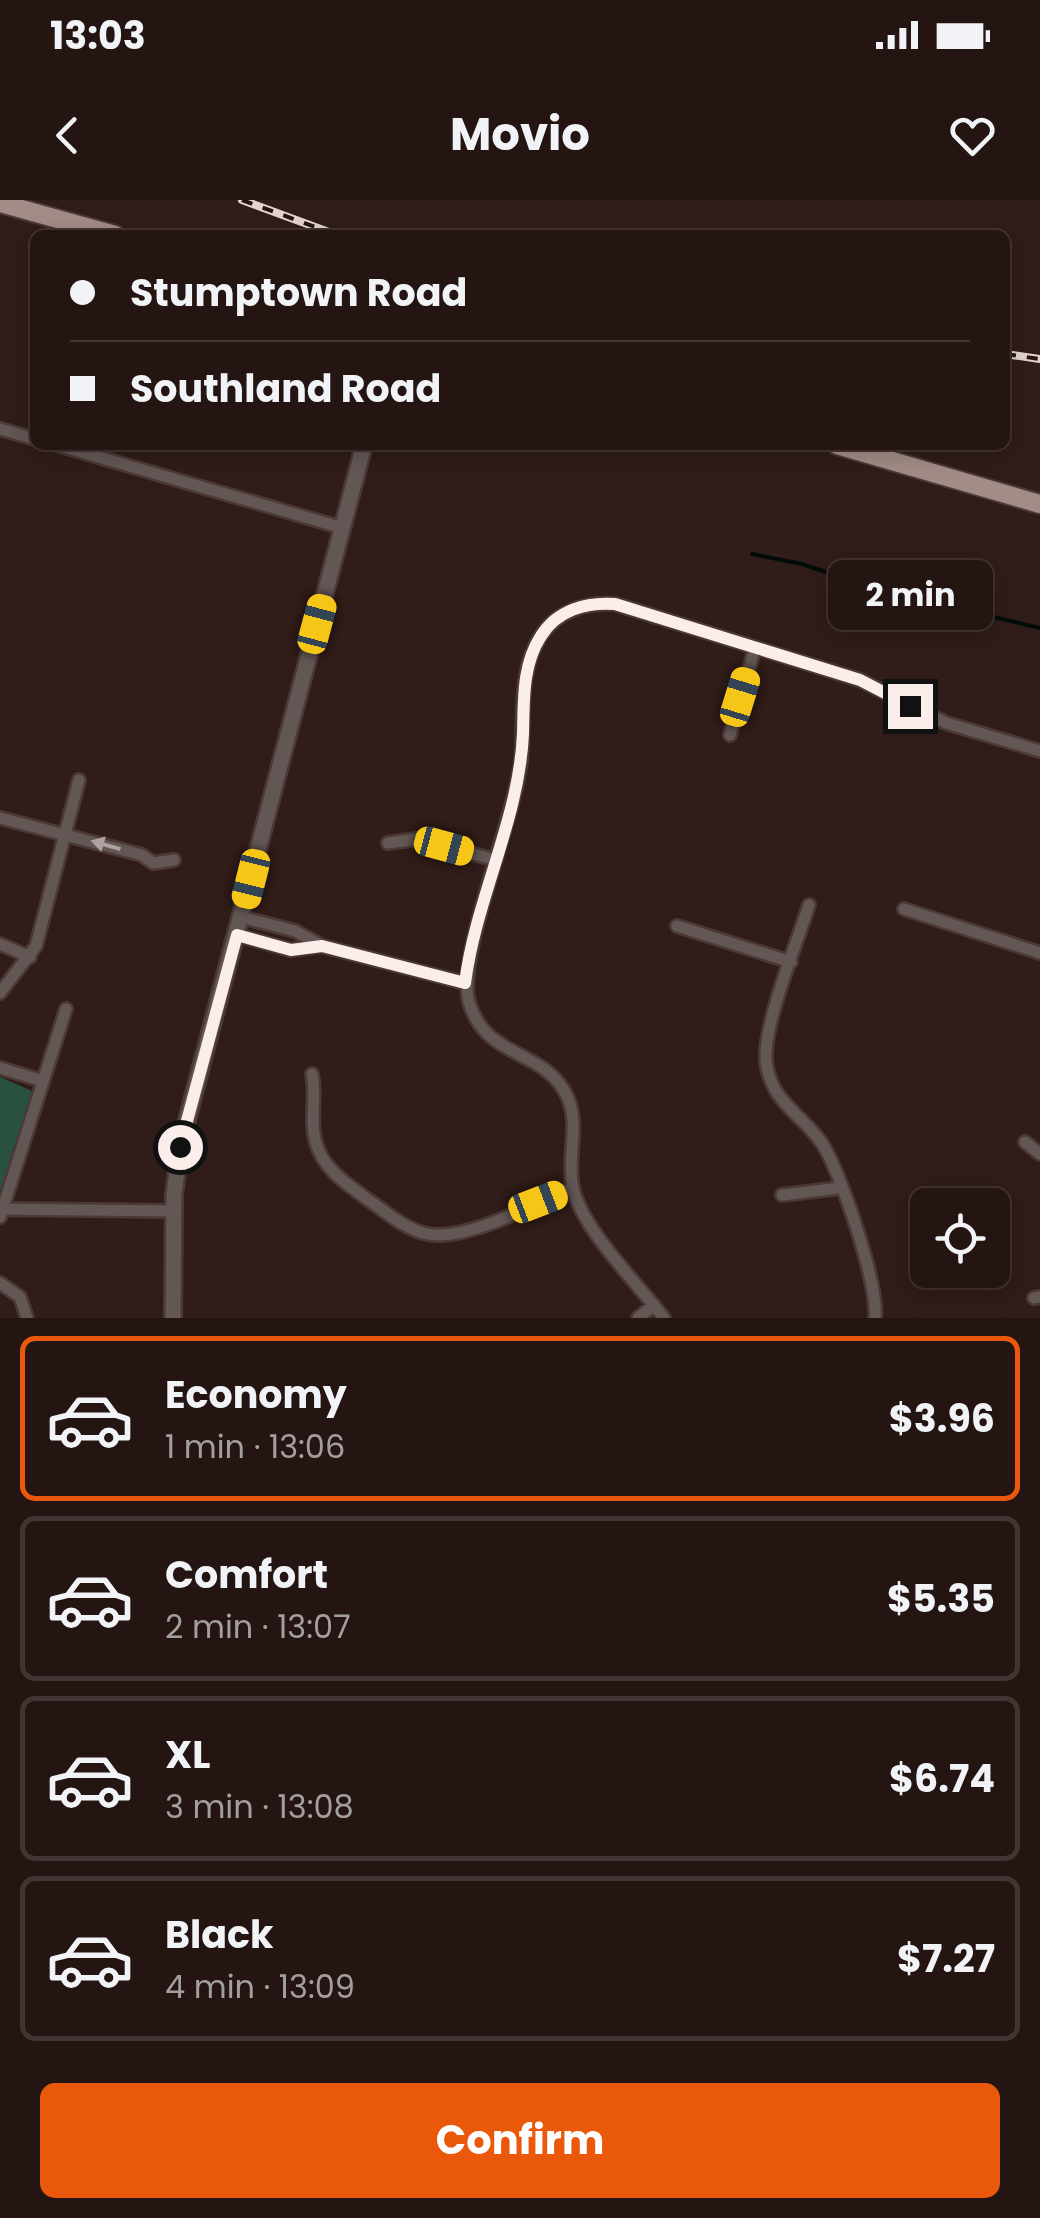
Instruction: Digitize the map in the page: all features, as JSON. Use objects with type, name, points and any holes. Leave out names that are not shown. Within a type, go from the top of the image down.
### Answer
[{"type":"main road","points":[[0,203],[97,230]]},
{"type":"main road","points":[[853,450],[1040,504]]},
{"type":"street","points":[[0,428],[30,437]]},
{"type":"street","points":[[74,450],[343,528]]},
{"type":"street","points":[[173,1318],[174,1212],[180,1147],[363,450]]},
{"type":"street","points":[[664,1318],[585,1216],[573,1188],[574,1120],[567,1095],[538,1065],[508,1052],[485,1034],[470,1006],[465,983],[520,764],[528,664],[541,635],[558,618],[580,606],[615,604],[860,680],[946,722],[1040,751]]},
{"type":"street","points":[[730,735],[755,648]]},
{"type":"street","points":[[0,993],[30,958],[79,780]]},
{"type":"street","points":[[0,818],[142,855],[148,861],[174,860]]},
{"type":"street","points":[[388,843],[411,838],[496,860]]},
{"type":"street","points":[[809,905],[767,1043],[768,1076],[784,1107],[821,1141],[873,1281],[878,1318]]},
{"type":"street","points":[[904,909],[1040,952]]},
{"type":"street","points":[[242,917],[294,930],[322,946],[465,983]]},
{"type":"street","points":[[677,926],[791,962]]},
{"type":"street","points":[[237,935],[291,950],[322,946]]},
{"type":"street","points":[[0,944],[30,958]]},
{"type":"street","points":[[66,1010],[1,1212],[174,1212]]},
{"type":"street","points":[[0,1068],[43,1081]]},
{"type":"street","points":[[312,1074],[316,1091],[313,1131],[322,1158],[340,1180],[410,1228],[438,1235],[466,1230],[573,1188]]},
{"type":"street","points":[[1025,1142],[1040,1154]]},
{"type":"street","points":[[782,1195],[840,1188]]},
{"type":"street","points":[[0,1282],[20,1296],[28,1318]]},
{"type":"street","points":[[638,1318],[654,1306]]},
{"type":"green space","points":[[0,1077],[32,1091],[0,1192]]},
{"type":"waterway","points":[[752,554],[802,564],[962,617],[994,617],[1040,628]]},
{"type":"railway","points":[[242,200],[323,230]]},
{"type":"railway","points":[[1010,355],[1040,359]]},
{"type":"route","points":[[180,1147],[237,935],[291,950],[322,946],[465,983],[515,791],[528,664],[541,635],[569,611],[592,604],[615,604],[860,680],[910,706]]}]
